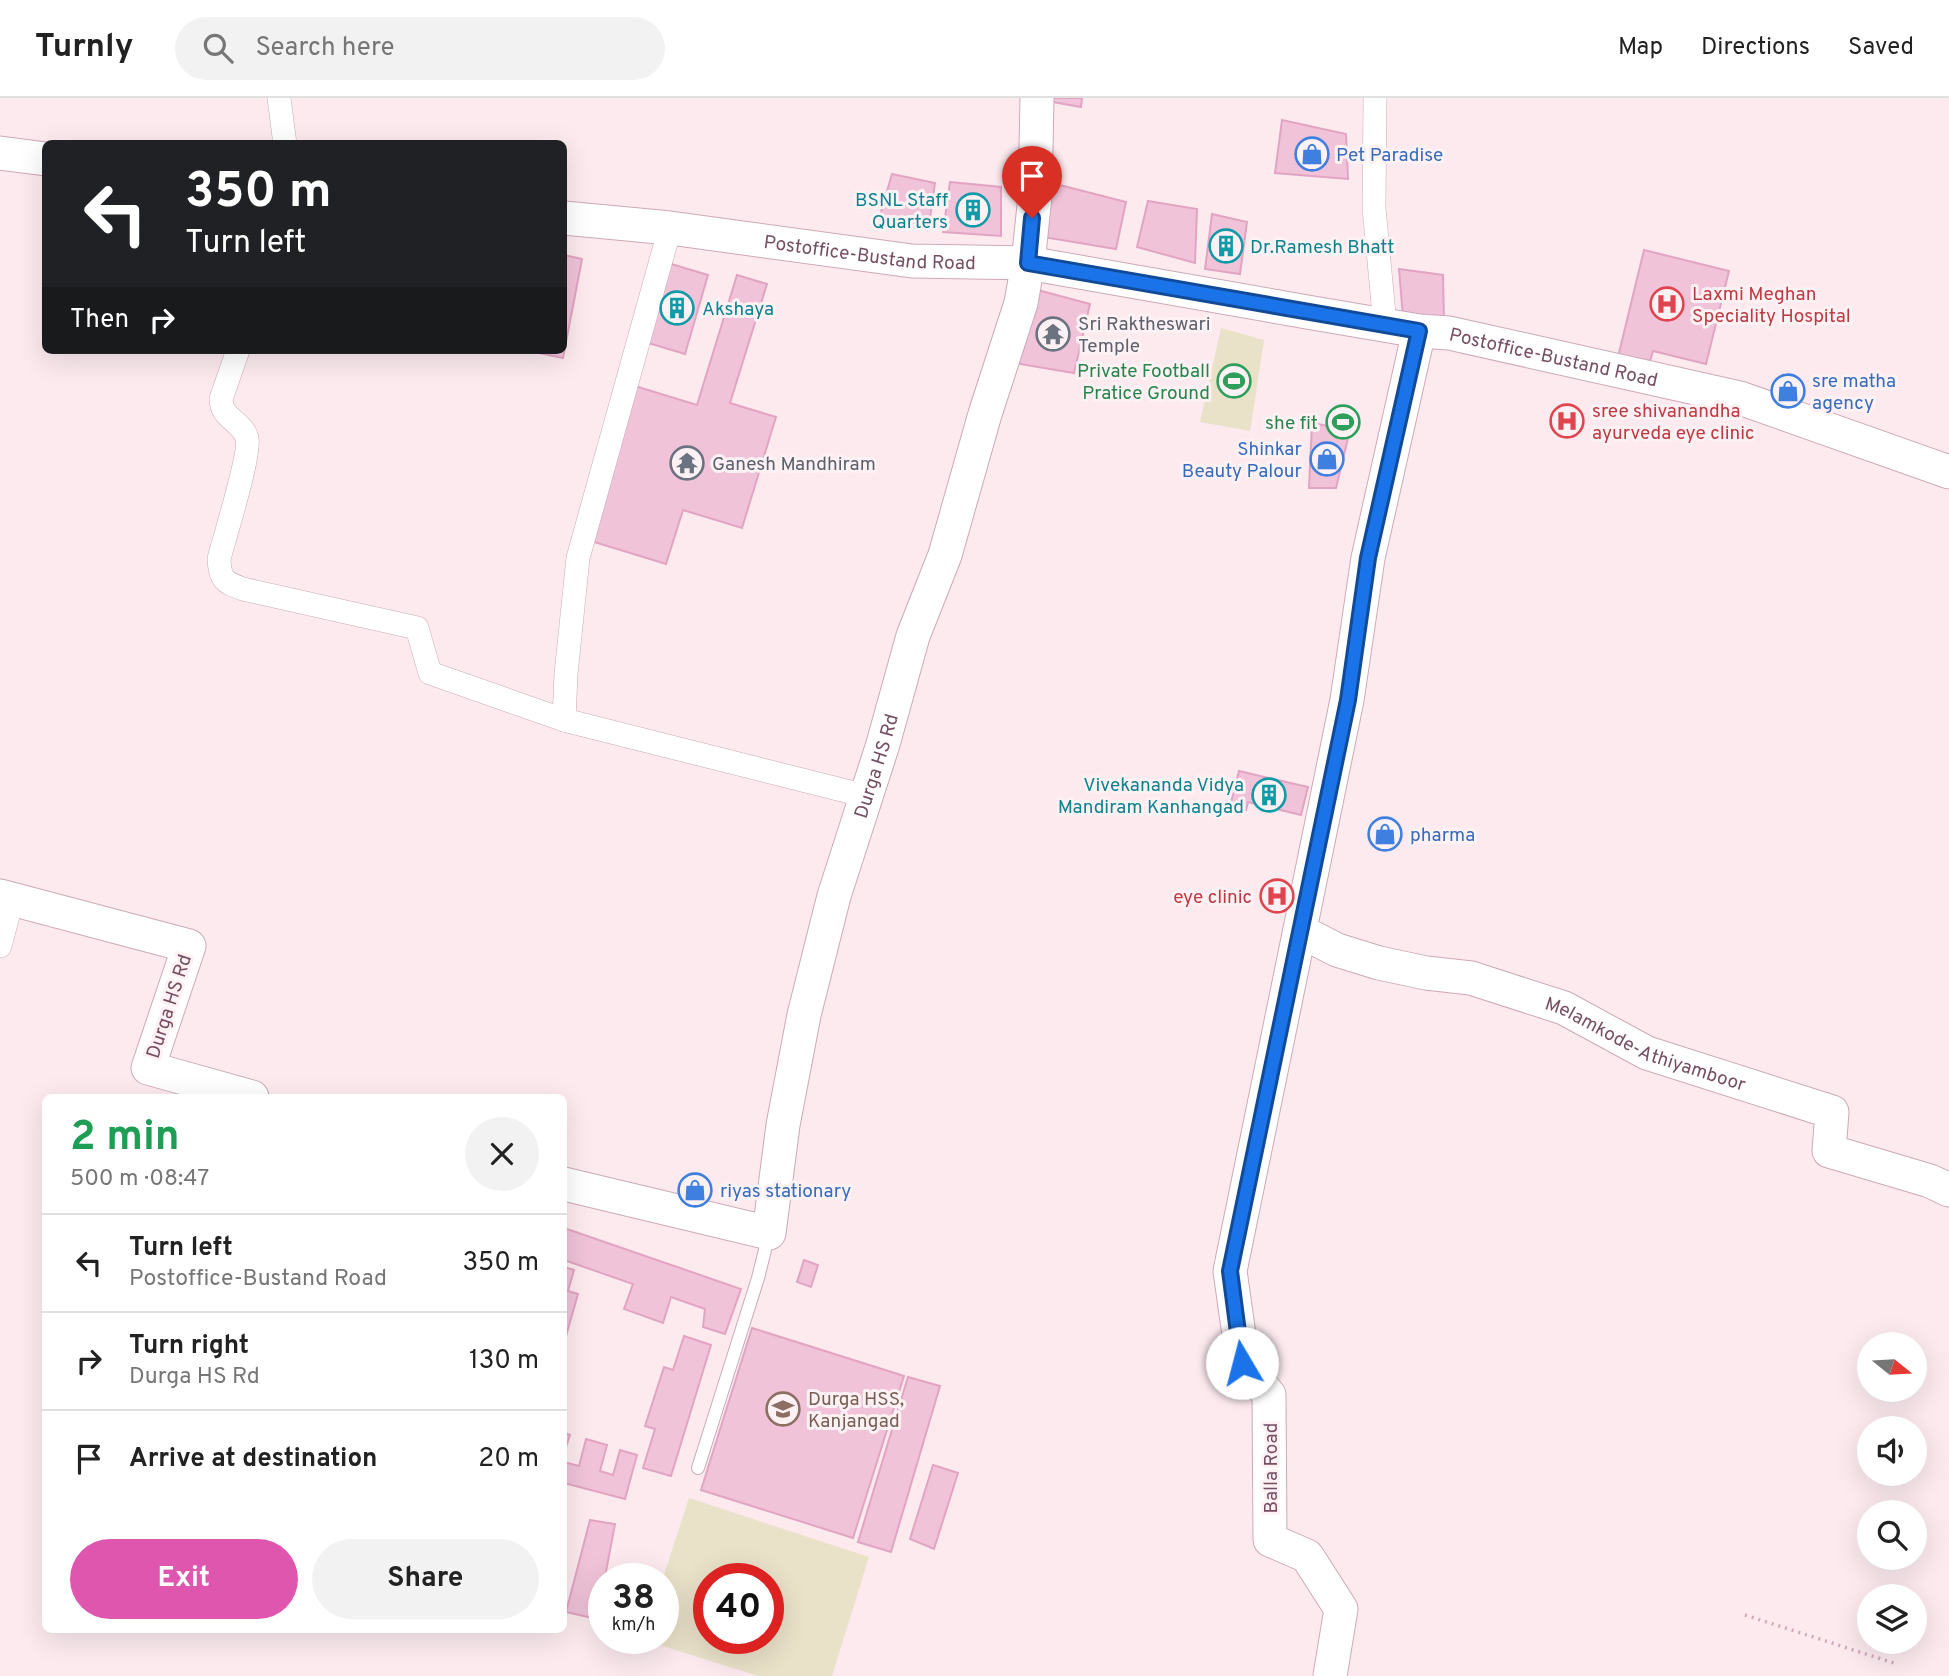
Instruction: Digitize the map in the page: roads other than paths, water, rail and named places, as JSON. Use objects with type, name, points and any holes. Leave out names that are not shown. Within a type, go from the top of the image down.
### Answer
[{"type":"street","points":[[279,98],[284,140]]},
{"type":"street","name":"Durga HS Rd","points":[[769,1233],[783,1125],[804,1016],[834,895],[883,744],[913,636],[945,555],[985,414],[1021,303],[1035,195],[1037,98]]},
{"type":"street","points":[[1375,98],[1374,208],[1385,325]]},
{"type":"street","points":[[0,153],[42,158]]},
{"type":"street","name":"Postoffice-Bustand Road","points":[[567,218],[670,228],[912,261],[1028,263],[1449,334],[1740,398],[1949,472]]},
{"type":"street","points":[[564,720],[578,558],[670,228]]},
{"type":"street","name":"Balla Road","points":[[1330,1676],[1341,1609],[1307,1556],[1270,1540],[1269,1395],[1242,1363],[1230,1271],[1348,700],[1368,558],[1419,331]]},
{"type":"street","points":[[237,354],[221,406],[223,412],[243,431],[248,442],[219,559],[220,575],[227,583],[243,589],[417,628],[430,673],[564,720],[866,796]]},
{"type":"street","points":[[0,946],[6,898]]},
{"type":"street","name":"Durga HS Rd","points":[[6,898],[189,946],[148,1068],[241,1094]]},
{"type":"street","name":"Melamkode-Athiyamboor","points":[[1300,931],[1337,950],[1379,963],[1426,974],[1471,978],[1564,1008],[1647,1053],[1832,1112],[1829,1152],[1930,1181],[1949,1190]]},
{"type":"street","points":[[567,1189],[769,1233]]},
{"type":"lane","points":[[698,1468],[758,1278],[769,1233]]},
{"type":"place","name":"Pet Paradise","points":[[1312,154]]},
{"type":"place","name":"BSNL Staff Quarters","points":[[973,210]]},
{"type":"place","name":"Dr.Ramesh Bhatt","points":[[1226,246]]},
{"type":"place","name":"Laxmi Meghan Speciality Hospital","points":[[1667,304]]},
{"type":"place","name":"Akshaya","points":[[677,308]]},
{"type":"place","name":"Sri Raktheswari Temple","points":[[1053,334]]},
{"type":"place","name":"Private Football Pratice Ground","points":[[1234,381]]},
{"type":"place","name":"sre matha agency","points":[[1788,391]]},
{"type":"place","name":"sree shivanandha ayurveda eye clinic","points":[[1567,421]]},
{"type":"place","name":"she fit","points":[[1343,422]]},
{"type":"place","name":"Shinkar Beauty Palour","points":[[1327,459]]},
{"type":"place","name":"Ganesh Mandhiram","points":[[687,463]]},
{"type":"place","name":"Vivekananda Vidya Mandiram Kanhangad","points":[[1269,795]]},
{"type":"place","name":"pharma","points":[[1385,834]]},
{"type":"place","name":"eye clinic","points":[[1277,896]]},
{"type":"place","name":"riyas stationary","points":[[695,1190]]},
{"type":"place","name":"Durga HSS, Kanjangad","points":[[783,1409]]}]
